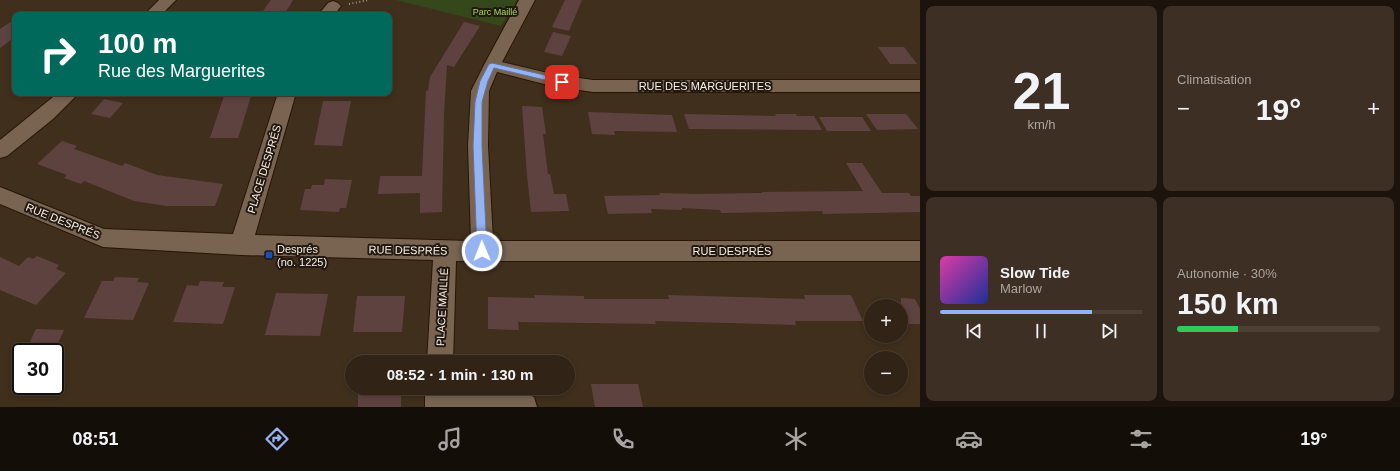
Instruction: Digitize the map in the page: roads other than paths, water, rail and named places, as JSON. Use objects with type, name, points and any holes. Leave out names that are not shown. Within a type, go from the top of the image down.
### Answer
[{"type":"street","points":[[155,12],[168,0]]},
{"type":"street","points":[[482,251],[478,102],[480,91],[492,65],[527,0]]},
{"type":"street","name":"RUE DES MARGUERITES","points":[[492,65],[552,80],[594,86],[920,86]]},
{"type":"street","points":[[0,151],[66,96]]},
{"type":"street","name":"PLACE DESPRÉS","points":[[241,245],[286,96]]},
{"type":"street","name":"RUE DESPRÉS","points":[[0,195],[103,238],[120,240],[445,251],[920,251]]},
{"type":"street","name":"PLACE MAILLÉ","points":[[440,355],[445,251]]},
{"type":"street","points":[[438,396],[483,395],[516,402],[524,407]]},
{"type":"place","name":"Després (no. 1225)","points":[[269,255]]},
{"type":"park label","name":"Parc Maillé","points":[[495,12]]}]
